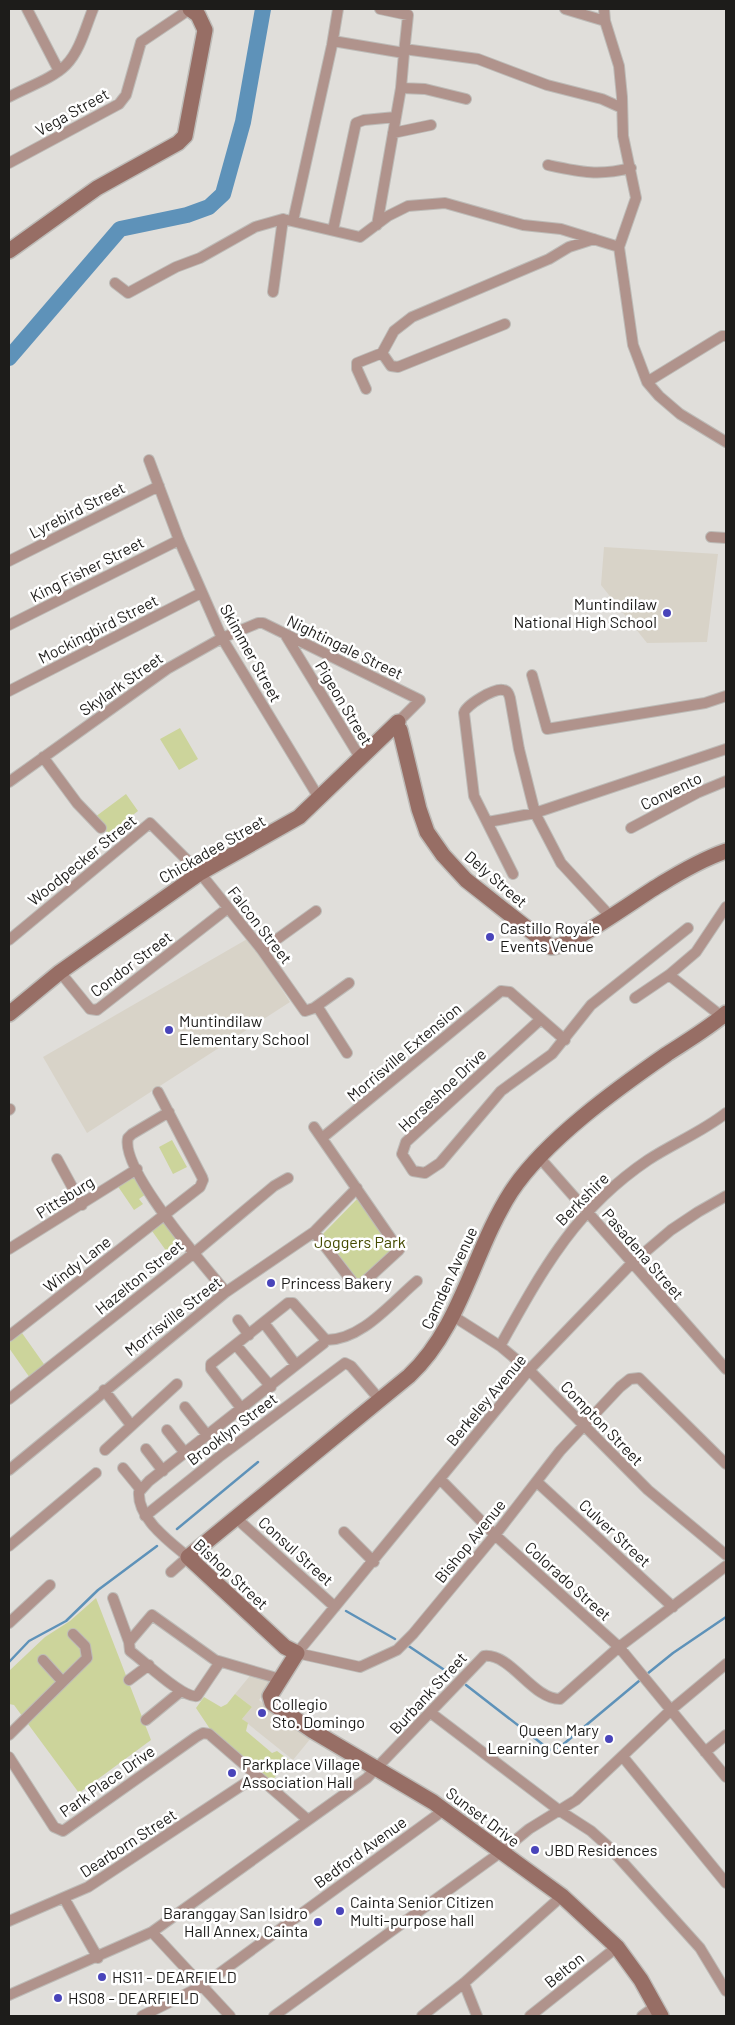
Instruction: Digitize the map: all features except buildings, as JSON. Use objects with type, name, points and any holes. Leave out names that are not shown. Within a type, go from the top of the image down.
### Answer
[{"type":"street","points":[[27,9],[59,71]]},
{"type":"street","points":[[9,97],[59,71],[71,58],[93,9]]},
{"type":"street","points":[[9,251],[97,188],[178,143],[185,136],[205,30],[198,15],[190,9]]},
{"type":"street","name":"Vega Street","points":[[9,163],[118,104],[126,95],[141,42],[146,36],[190,9]]},
{"type":"street","points":[[273,292],[288,220],[333,41],[338,9]]},
{"type":"street","points":[[377,226],[396,117],[408,15],[380,9]]},
{"type":"street","points":[[565,9],[605,21]]},
{"type":"street","points":[[604,9],[605,21],[619,66],[623,136],[636,198],[619,247],[633,344],[647,382],[659,396],[680,414],[726,442]]},
{"type":"street","points":[[333,41],[404,51],[478,58],[547,85],[602,99],[622,108]]},
{"type":"street","points":[[400,88],[424,89],[466,99]]},
{"type":"street","points":[[333,230],[356,123],[364,120],[396,117]]},
{"type":"street","points":[[393,133],[432,125]]},
{"type":"street","points":[[548,165],[580,172],[608,174],[630,168]]},
{"type":"street","points":[[116,283],[128,293],[176,267],[200,258],[255,227],[288,220],[360,237],[388,216],[408,206],[444,204],[523,225],[562,230],[619,247]]},
{"type":"street","points":[[366,389],[357,369],[357,363],[382,353],[394,332],[412,317],[549,259],[569,247],[595,239]]},
{"type":"street","points":[[382,353],[388,364],[398,367],[505,324]]},
{"type":"street","points":[[647,382],[722,336],[726,336]]},
{"type":"street","name":"Skimmer Street","points":[[148,460],[201,593],[222,638],[319,798]]},
{"type":"street","name":"Lyrebird Street","points":[[9,561],[159,486]]},
{"type":"street","points":[[711,537],[726,538]]},
{"type":"street","name":"King Fisher Street","points":[[9,625],[179,540]]},
{"type":"street","name":"Mockingbird Street","points":[[9,691],[201,593]]},
{"type":"street","name":"Skylark Street","points":[[9,782],[167,669],[222,638],[258,623]]},
{"type":"street","name":"Nightingale Street","points":[[258,623],[420,700]]},
{"type":"street","name":"Pigeon Street","points":[[286,636],[361,759]]},
{"type":"street","points":[[532,675],[547,728],[705,703],[726,696]]},
{"type":"street","points":[[513,874],[474,796],[464,713],[468,705],[497,690],[508,692],[510,698],[519,749],[535,813],[562,863],[610,916]]},
{"type":"street","name":"Chickadee Street","points":[[9,1014],[60,972],[200,873],[299,818],[399,726],[420,700]]},
{"type":"street","name":"Dely Street","points":[[399,726],[411,782],[427,832],[443,855],[466,880],[551,947],[560,946],[583,934],[703,859],[726,851]]},
{"type":"street","points":[[488,822],[535,813],[726,749]]},
{"type":"street","points":[[44,757],[77,803],[101,828]]},
{"type":"street","name":"Convento","points":[[630,828],[697,793],[726,781]]},
{"type":"street","name":"Falcon Street","points":[[150,823],[200,873],[262,950],[303,1008],[308,1011],[317,1006]]},
{"type":"street","name":"Woodpecker Street","points":[[9,940],[150,823]]},
{"type":"street","points":[[635,998],[669,975],[696,952],[726,907]]},
{"type":"street","name":"Condor Street","points":[[60,972],[90,1009],[97,1010],[228,908]]},
{"type":"street","points":[[262,950],[316,912]]},
{"type":"street","name":"Horseshoe Drive","points":[[541,1019],[406,1142],[402,1154],[413,1170],[425,1173],[440,1163],[492,1101],[538,1067],[565,1040],[591,1004],[688,928]]},
{"type":"street","points":[[669,975],[725,1016]]},
{"type":"street","points":[[347,1053],[317,1006],[350,983]]},
{"type":"street","name":"Morrisville Extension","points":[[322,1138],[494,995],[505,990],[541,1019]]},
{"type":"street","name":"Camden Avenue","points":[[171,1572],[409,1376],[428,1357],[453,1316],[482,1248],[512,1191],[539,1157],[623,1085],[725,1016]]},
{"type":"street","points":[[541,1019],[565,1040]]},
{"type":"street","name":"Windy Lane","points":[[9,1336],[200,1188],[203,1180],[158,1092]]},
{"type":"street","points":[[169,1112],[128,1138],[127,1148],[164,1215],[226,1292]]},
{"type":"street","name":"Berkshire","points":[[500,1346],[544,1268],[586,1212],[648,1160],[707,1128],[726,1112]]},
{"type":"street","points":[[314,1127],[399,1247],[397,1254],[362,1284],[354,1284],[314,1232]]},
{"type":"street","name":"Pasadena Street","points":[[539,1157],[726,1370]]},
{"type":"street","points":[[57,1158],[82,1205]]},
{"type":"street","name":"Pittsburg","points":[[9,1249],[137,1169]]},
{"type":"street","name":"Hazelton Street","points":[[9,1399],[194,1253],[274,1186],[288,1178]]},
{"type":"street","name":"Morrisville Street","points":[[9,1470],[104,1390],[226,1292],[314,1232],[357,1188]]},
{"type":"street","name":"Berkeley Avenue","points":[[297,1653],[374,1562],[529,1370],[631,1264],[671,1230],[726,1196]]},
{"type":"street","points":[[145,1516],[138,1501],[141,1490],[241,1408],[271,1387],[325,1340],[346,1337],[363,1328],[416,1281]]},
{"type":"street","points":[[241,1408],[210,1366],[212,1362],[292,1302],[325,1340]]},
{"type":"street","name":"Compton Street","points":[[453,1316],[500,1346],[529,1370],[648,1490],[726,1555]]},
{"type":"street","points":[[238,1320],[249,1335]]},
{"type":"street","points":[[264,1323],[296,1365]]},
{"type":"street","points":[[236,1345],[271,1387]]},
{"type":"street","name":"Brooklyn Street","points":[[145,1516],[219,1457],[345,1363],[351,1366],[380,1400]]},
{"type":"street","name":"Bishop Avenue","points":[[297,1653],[360,1667],[397,1650],[413,1634],[495,1535],[584,1424],[620,1386],[630,1379],[638,1378],[726,1464]]},
{"type":"street","points":[[105,1450],[177,1384]]},
{"type":"street","points":[[104,1390],[131,1425]]},
{"type":"street","points":[[185,1407],[207,1435]]},
{"type":"street","points":[[167,1430],[185,1453]]},
{"type":"street","points":[[146,1449],[163,1471]]},
{"type":"street","points":[[123,1468],[141,1490]]},
{"type":"street","points":[[9,1546],[96,1473]]},
{"type":"street","name":"Colorado Street","points":[[440,1479],[495,1535],[619,1647],[672,1709],[726,1777]]},
{"type":"street","name":"Culver Street","points":[[537,1482],[673,1607]]},
{"type":"street","name":"Bishop Street","points":[[145,1516],[285,1647],[297,1653]]},
{"type":"street","name":"Consul Street","points":[[236,1518],[335,1607]]},
{"type":"street","points":[[344,1532],[374,1562]]},
{"type":"street","name":"Burbank Street","points":[[9,1995],[98,1958],[152,1932],[379,1769],[484,1656],[496,1656],[548,1696],[560,1699],[619,1647],[726,1566]]},
{"type":"street","points":[[9,1623],[50,1585]]},
{"type":"street","points":[[113,1598],[129,1642],[130,1651],[180,1692],[192,1697],[197,1696],[220,1662]]},
{"type":"street","points":[[129,1642],[152,1615],[220,1662],[280,1679],[297,1653]]},
{"type":"street","points":[[9,1735],[87,1658],[85,1646],[73,1634]]},
{"type":"street","points":[[43,1660],[62,1681]]},
{"type":"street","points":[[274,2016],[501,1852],[529,1829],[576,1800],[672,1709],[726,1664]]},
{"type":"street","points":[[129,1680],[149,1665]]},
{"type":"street","name":"Sunset Drive","points":[[280,1679],[270,1696],[272,1703],[313,1731],[379,1769],[444,1810],[562,1896],[617,1947],[658,2011]]},
{"type":"street","points":[[146,1720],[180,1692]]},
{"type":"street","points":[[431,1713],[560,1811],[591,1831],[638,1878],[700,1948],[726,1991]]},
{"type":"street","name":"Park Place Drive","points":[[9,1757],[54,1827],[63,1831],[202,1733],[209,1734],[256,1776]]},
{"type":"street","points":[[706,1752],[726,1734]]},
{"type":"street","points":[[622,1757],[726,1883]]},
{"type":"street","points":[[256,1776],[308,1820]]},
{"type":"street","name":"Dearborn Street","points":[[9,1921],[88,1887],[130,1862],[256,1776]]},
{"type":"street","name":"Bedford Avenue","points":[[142,2016],[202,1986],[444,1810]]},
{"type":"street","points":[[422,2016],[464,1983],[562,1896]]},
{"type":"street","points":[[64,1898],[98,1958]]},
{"type":"street","points":[[152,1932],[230,2016]]},
{"type":"street","name":"Belton","points":[[530,2016],[617,1947]]},
{"type":"street","points":[[464,1983],[477,2016]]},
{"type":"street","points":[[642,2016],[658,2011]]},
{"type":"shaded area","name":"Muntindilaw National High School","points":[[604,547],[718,554],[707,642],[647,643],[601,585]]},
{"type":"shaded area","name":"Muntindilaw Elementary School","points":[[249,938],[290,1002],[87,1133],[43,1057]]},
{"type":"shaded area","name":"Collegio Sto. Domingo","points":[[253,1672],[273,1681],[259,1700],[311,1738],[293,1760],[242,1719],[252,1707],[235,1694]]},
{"type":"green space","points":[[180,728],[198,759],[179,770],[160,739]]},
{"type":"green space","points":[[126,794],[138,811],[108,834],[95,817]]},
{"type":"green space","points":[[172,1140],[187,1167],[173,1174],[159,1147]]},
{"type":"green space","points":[[134,1174],[146,1194],[139,1199],[143,1204],[134,1210],[117,1185]]},
{"type":"green space","name":"Joggers Park","points":[[359,1197],[395,1249],[358,1280],[323,1234]]},
{"type":"green space","points":[[163,1221],[183,1250],[172,1259],[152,1231]]},
{"type":"green space","points":[[22,1333],[46,1367],[30,1378],[9,1348],[9,1343]]},
{"type":"green space","points":[[96,1598],[151,1740],[79,1793],[14,1705],[9,1704],[9,1671],[45,1637],[70,1621]]},
{"type":"green space","points":[[235,1694],[252,1707],[242,1719],[248,1723],[246,1731],[272,1753],[277,1751],[289,1760],[271,1782],[210,1729],[196,1708],[204,1697],[221,1707],[227,1704]]},
{"type":"waterway","points":[[9,358],[120,229],[187,215],[209,207],[223,194],[243,122],[263,9]]},
{"type":"waterway","points":[[177,1529],[258,1462]]},
{"type":"waterway","points":[[9,1662],[29,1641],[66,1621],[98,1590],[157,1546]]},
{"type":"waterway","points":[[346,1611],[395,1639]]},
{"type":"waterway","points":[[647,1674],[673,1653],[726,1617]]},
{"type":"waterway","points":[[407,1645],[452,1675]]},
{"type":"waterway","points":[[466,1685],[550,1750],[560,1747],[639,1681]]},
{"type":"place","name":"Muntindilaw National High School","points":[[667,613]]},
{"type":"place","name":"Castillo Royale Events Venue","points":[[490,937]]},
{"type":"place","name":"Muntindilaw Elementary School","points":[[169,1030]]},
{"type":"place","name":"Princess Bakery","points":[[271,1283]]},
{"type":"place","name":"Collegio Sto. Domingo","points":[[262,1713]]},
{"type":"place","name":"Queen Mary Learning Center","points":[[609,1739]]},
{"type":"place","name":"Parkplace Village Association Hall","points":[[232,1773]]},
{"type":"place","name":"JBD Residences","points":[[535,1850]]},
{"type":"place","name":"Cainta Senior Citizen Multi-purpose hall","points":[[340,1911]]},
{"type":"place","name":"Baranggay San Isidro Hall Annex, Cainta","points":[[318,1922]]},
{"type":"place","name":"HS11 - DEARFIELD","points":[[102,1977]]},
{"type":"place","name":"HS08 - DEARFIELD","points":[[58,1998]]}]
